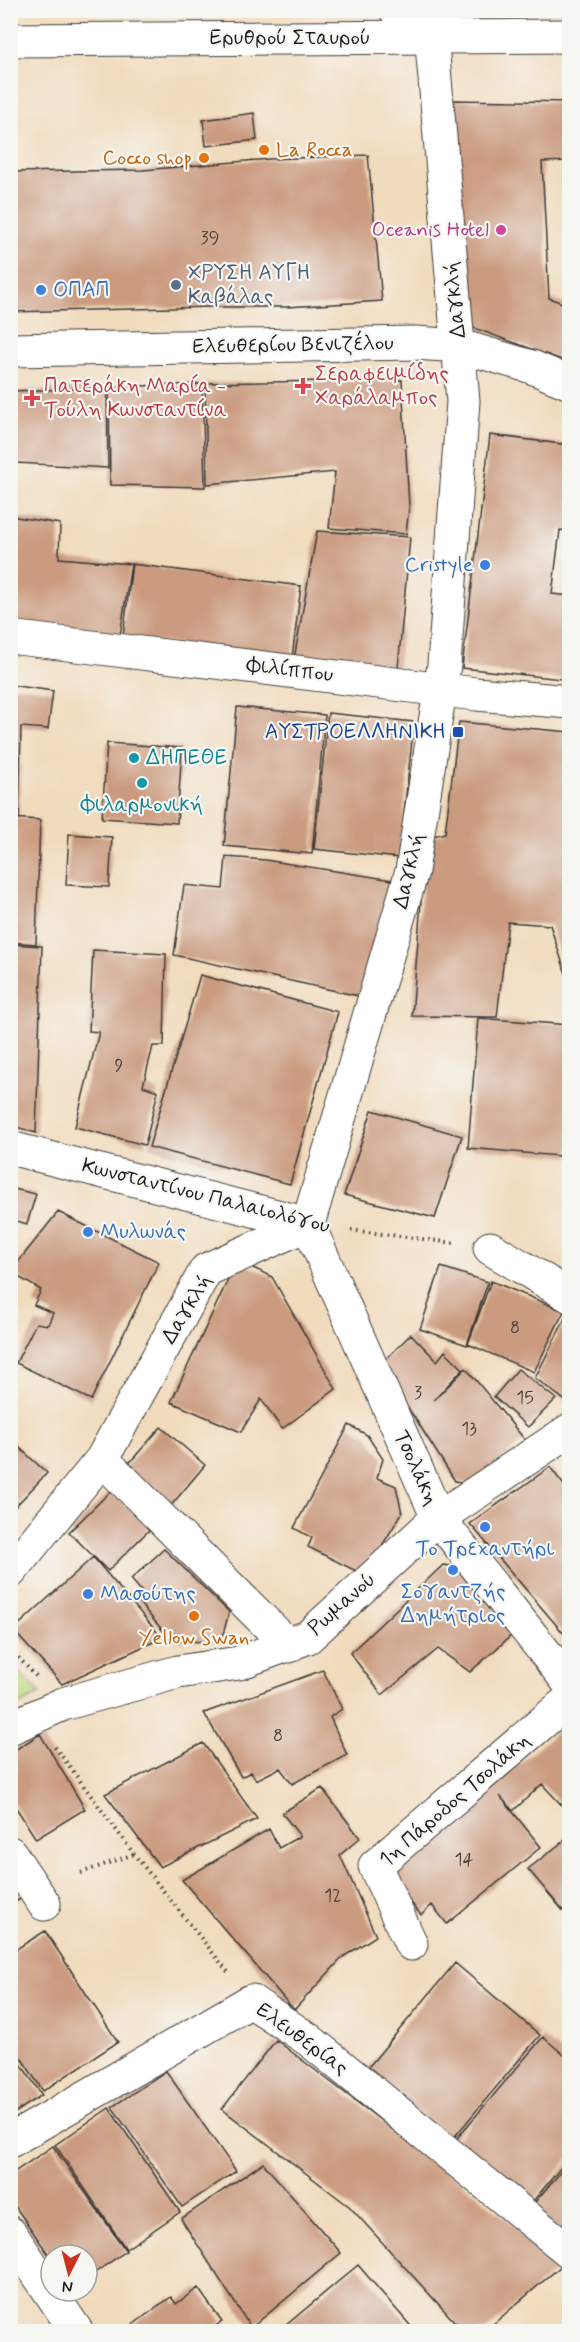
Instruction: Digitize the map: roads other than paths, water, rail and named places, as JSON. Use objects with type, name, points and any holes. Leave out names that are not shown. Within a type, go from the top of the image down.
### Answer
[{"type":"street","points":[[396,10],[430,24]]},
{"type":"street","name":"Ερυθρού Σταυρού","points":[[10,40],[430,24],[570,36]]},
{"type":"street","name":"Δαγκλή","points":[[10,1572],[102,1459],[206,1270],[308,1224],[412,871],[442,689],[463,401],[460,346],[430,24]]},
{"type":"street","name":"Ελευθερίου Βενιζέλου","points":[[10,350],[415,343],[460,346],[532,367],[570,383]]},
{"type":"street","name":"Φιλίππου","points":[[10,637],[442,689],[570,702]]},
{"type":"street","name":"Κωνσταντίνου Παλαιολόγου","points":[[10,1148],[308,1224]]},
{"type":"street","name":"Τσολάκη","points":[[308,1224],[438,1518],[570,1684]]},
{"type":"street","points":[[490,1248],[570,1296]]},
{"type":"street","name":"Ρωμανού","points":[[22,1723],[63,1704],[167,1674],[239,1663],[308,1637],[438,1518],[570,1430]]},
{"type":"street","points":[[102,1459],[289,1646]]},
{"type":"street","name":"1η Πάροδος Τσολάκη","points":[[411,1944],[375,1866],[570,1700]]},
{"type":"street","points":[[10,1853],[44,1904]]},
{"type":"street","name":"Ελευθερίας","points":[[10,2141],[251,2001],[309,2040],[570,2252]]},
{"type":"street","points":[[14,2247],[77,2331]]},
{"type":"place","name":"La Rocca","points":[[264,150]]},
{"type":"place","name":"Cocco shop","points":[[204,158]]},
{"type":"place","name":"Oceanis Hotel","points":[[501,230]]},
{"type":"place","name":"ΧΡΥΣΗ ΑΥΓΗ Καβάλας","points":[[176,285]]},
{"type":"place","name":"ΟΠΑΠ","points":[[41,290]]},
{"type":"place","name":"Σεραφειμίδης Χαράλαμπος","points":[[303,386]]},
{"type":"place","name":"Πατεράκη Μαρία - Τούλη Κωνσταντίνα","points":[[32,398]]},
{"type":"place","name":"Cristyle","points":[[485,565]]},
{"type":"place","name":"ΑΥΣΤΡΟΕΛΛΗΝΙΚΗ","points":[[458,732]]},
{"type":"place","name":"ΔΗΠΕΘΕ","points":[[134,758]]},
{"type":"place","name":"Φιλαρμονική","points":[[142,783]]},
{"type":"place","name":"Μυλωνάς","points":[[88,1232]]},
{"type":"place","name":"Το Τρεχαντήρι","points":[[485,1527]]},
{"type":"place","name":"Σογαντζής Δημήτριος","points":[[453,1570]]},
{"type":"place","name":"Μασούτης","points":[[88,1594]]},
{"type":"place","name":"Yellow Swan","points":[[194,1616]]}]
